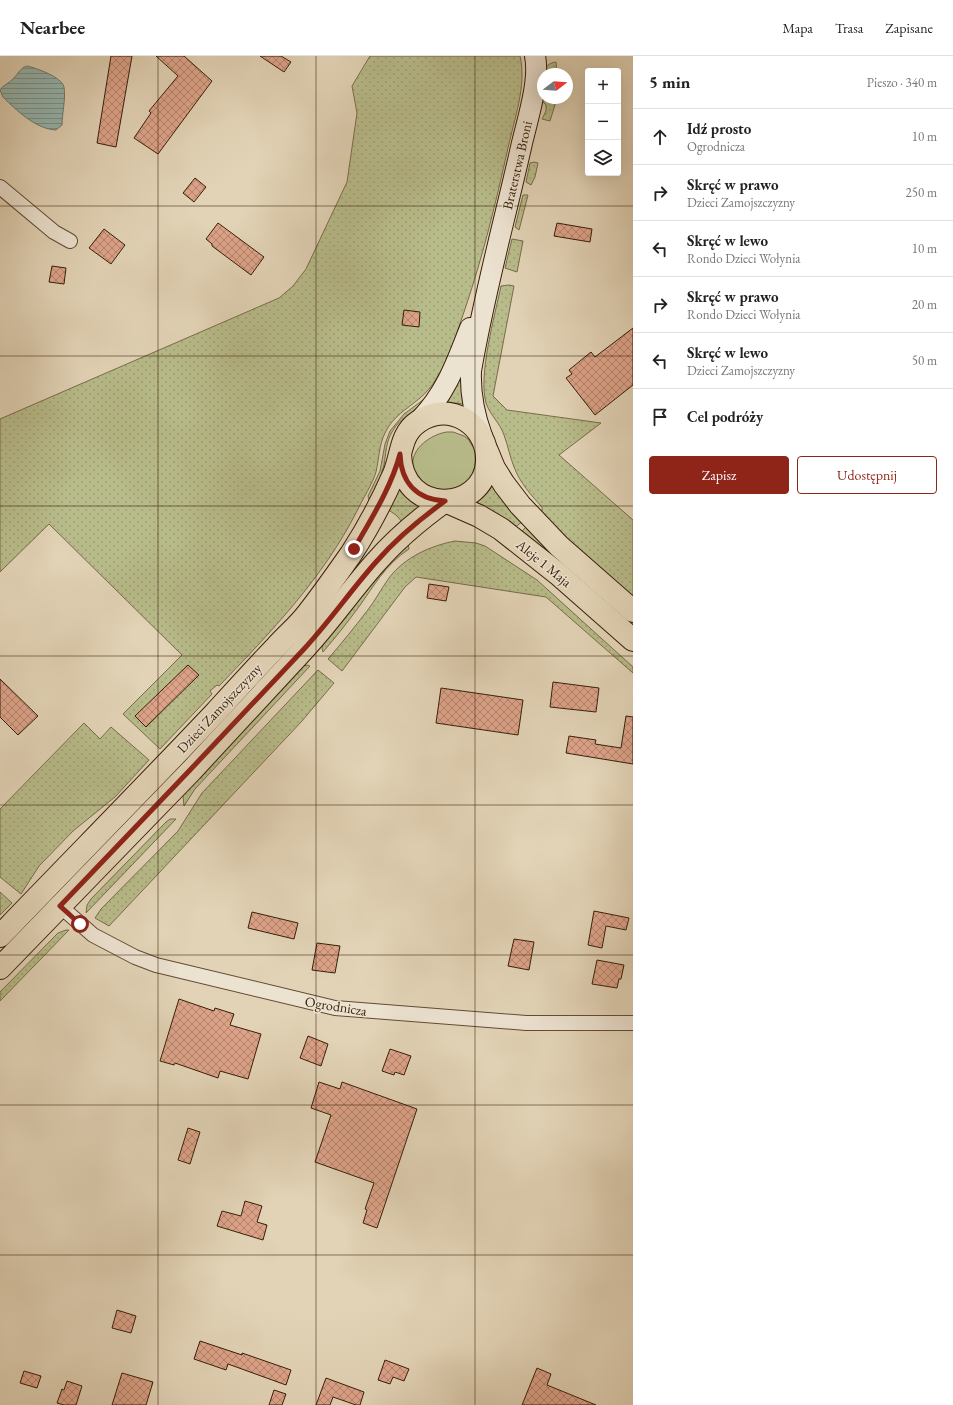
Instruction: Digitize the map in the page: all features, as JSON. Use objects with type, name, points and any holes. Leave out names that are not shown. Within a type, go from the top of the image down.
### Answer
[{"type":"main road","points":[[436,414],[454,415],[470,422],[484,443],[487,465],[480,483],[466,496],[456,500],[434,500],[424,497],[408,484],[403,474],[400,464],[400,454],[406,435],[419,421],[436,414]]},
{"type":"main road","name":"Aleje 1 Maja","points":[[484,443],[494,468],[520,505],[559,546],[633,611]]},
{"type":"main road","name":"Dzieci Zamojszczyzny","points":[[0,936],[166,765],[307,615],[354,549],[389,484],[397,466],[400,454]]},
{"type":"main road","name":"Aleje 1 Maja","points":[[445,501],[479,516],[501,529],[558,574],[633,640]]},
{"type":"main road","name":"Dzieci Zamojszczyzny","points":[[0,968],[185,776],[315,638],[392,544],[445,501]]},
{"type":"street","name":"Braterstwa Broni","points":[[484,443],[472,403],[471,379],[475,347],[490,274],[532,97],[536,75],[535,56]]},
{"type":"street","points":[[0,187],[54,232],[70,241]]},
{"type":"street","name":"Braterstwa Broni","points":[[419,421],[440,396],[454,368],[490,274]]},
{"type":"street","name":"Ogrodnicza","points":[[60,906],[93,935],[135,957],[156,965],[320,1005],[375,1012],[526,1023],[633,1023]]},
{"type":"green space","points":[[370,56],[520,56],[522,79],[519,102],[494,209],[472,289],[456,335],[441,371],[427,392],[400,414],[388,427],[381,442],[376,472],[372,482],[343,536],[328,559],[312,582],[277,625],[219,686],[217,685],[210,691],[212,694],[160,749],[123,714],[182,655],[49,524],[0,572],[0,419],[279,298],[293,286],[306,269],[347,182],[357,113],[352,86]]},
{"type":"green space","points":[[556,62],[556,68],[546,68],[551,63]]},
{"type":"green space","points":[[545,104],[555,104],[550,121],[542,119],[546,111]]},
{"type":"green space","points":[[530,163],[538,163],[535,177],[531,185],[526,182]]},
{"type":"green space","points":[[523,195],[528,195],[519,230],[515,227]]},
{"type":"green space","points":[[512,239],[523,241],[517,272],[505,268]]},
{"type":"green space","points":[[501,286],[514,286],[493,396],[507,410],[601,423],[559,455],[633,520],[633,598],[540,514],[542,507],[516,473],[502,431],[486,403],[484,377],[488,345]]},
{"type":"green space","points":[[462,370],[463,404],[447,402]]},
{"type":"green space","points":[[427,397],[424,402],[400,421],[392,432],[387,444],[384,465],[378,483],[369,500],[368,496],[380,471],[385,444],[390,431],[404,414]]},
{"type":"green space","points":[[453,432],[468,439],[475,450],[477,462],[469,484],[442,494],[416,478],[413,467],[413,459],[419,448],[429,439],[441,433]]},
{"type":"green space","points":[[489,481],[523,521],[513,529],[469,502]]},
{"type":"green space","points":[[400,484],[426,505],[403,523],[396,515],[387,509]]},
{"type":"green space","points":[[527,526],[633,621],[633,629],[519,534]]},
{"type":"green space","points":[[455,541],[476,543],[485,546],[537,580],[633,667],[633,673],[546,597],[416,577],[405,587],[342,671],[328,659],[348,636],[395,571],[410,558],[427,549]]},
{"type":"green space","points":[[408,544],[409,549],[387,569],[350,619],[323,652],[322,648],[324,642],[375,577]]},
{"type":"green space","points":[[307,665],[310,666],[195,789],[184,806],[183,796],[186,790],[301,667]]},
{"type":"green space","points":[[318,670],[334,683],[302,721],[109,926],[95,918],[101,909],[178,831],[202,793]]},
{"type":"green space","points":[[84,723],[100,739],[111,727],[149,760],[115,797],[73,831],[39,866],[21,894],[0,877],[0,809]]},
{"type":"green space","points":[[170,819],[176,819],[86,913],[87,905],[91,899]]},
{"type":"green space","points":[[0,892],[12,903],[0,915]]},
{"type":"green space","points":[[69,930],[0,1001],[0,992],[58,933]]},
{"type":"water","points":[[27,66],[54,76],[62,83],[64,87],[65,96],[62,125],[56,130],[34,123],[3,97],[0,90],[1,88]]},
{"type":"building","points":[[111,56],[132,56],[116,147],[97,143]]},
{"type":"building","points":[[156,56],[184,56],[212,81],[158,154],[134,138],[151,113],[149,111],[178,76]]},
{"type":"building","points":[[260,56],[281,56],[291,62],[284,72]]},
{"type":"building","points":[[195,178],[206,187],[194,202],[183,193]]},
{"type":"building","points":[[218,223],[264,257],[251,275],[212,246],[212,244],[206,239]]},
{"type":"building","points":[[557,223],[592,229],[590,242],[554,236]]},
{"type":"building","points":[[104,229],[125,245],[111,264],[89,248]]},
{"type":"building","points":[[52,266],[66,268],[64,284],[49,282]]},
{"type":"building","points":[[404,310],[420,312],[419,327],[402,325]]},
{"type":"building","points":[[633,328],[633,385],[595,415],[566,378],[572,374],[569,370],[591,352],[595,357]]},
{"type":"building","points":[[429,584],[449,587],[446,601],[427,598]]},
{"type":"building","points":[[188,665],[199,675],[146,727],[135,716]]},
{"type":"building","points":[[0,679],[38,716],[18,735],[0,717]]},
{"type":"building","points":[[553,682],[599,688],[596,712],[550,707]]},
{"type":"building","points":[[441,688],[523,700],[518,735],[436,723]]},
{"type":"building","points":[[626,716],[633,717],[633,764],[566,753],[569,736],[596,740],[595,744],[621,748]]},
{"type":"building","points":[[594,911],[629,918],[626,930],[606,926],[602,948],[588,945]]},
{"type":"building","points":[[252,912],[298,923],[294,939],[248,928]]},
{"type":"building","points":[[514,939],[534,942],[529,970],[508,966]]},
{"type":"building","points":[[317,943],[340,946],[335,973],[312,970]]},
{"type":"building","points":[[597,960],[624,965],[621,979],[619,979],[617,988],[592,984]]},
{"type":"building","points":[[179,999],[214,1011],[215,1008],[234,1014],[230,1025],[261,1034],[248,1079],[220,1071],[218,1078],[175,1063],[174,1065],[160,1061]]},
{"type":"building","points":[[308,1036],[328,1044],[321,1066],[300,1058]]},
{"type":"building","points":[[390,1049],[411,1056],[404,1075],[395,1072],[394,1075],[382,1071]]},
{"type":"building","points":[[319,1082],[340,1089],[342,1082],[417,1109],[377,1228],[363,1223],[367,1210],[365,1209],[374,1183],[315,1162],[331,1115],[311,1108]]},
{"type":"building","points":[[188,1128],[200,1132],[190,1164],[178,1160]]},
{"type":"building","points":[[245,1201],[262,1206],[257,1222],[267,1225],[263,1240],[217,1226],[222,1211],[241,1216]]},
{"type":"building","points":[[117,1310],[136,1316],[131,1333],[112,1328]]},
{"type":"building","points":[[200,1341],[242,1355],[242,1353],[291,1370],[286,1385],[228,1364],[226,1370],[194,1359]]},
{"type":"building","points":[[385,1360],[409,1369],[404,1381],[393,1377],[390,1384],[378,1380]]},
{"type":"building","points":[[537,1368],[551,1374],[547,1385],[596,1405],[522,1405]]},
{"type":"building","points":[[24,1371],[41,1376],[37,1388],[20,1383]]},
{"type":"building","points":[[122,1373],[153,1382],[146,1405],[112,1405]]},
{"type":"building","points":[[326,1378],[364,1392],[360,1405],[333,1397],[330,1405],[316,1405]]},
{"type":"building","points":[[67,1381],[82,1386],[76,1405],[64,1405],[57,1403],[62,1389],[64,1390]]},
{"type":"building","points":[[274,1390],[286,1394],[282,1405],[269,1405]]},
{"type":"route","points":[[80,924],[60,906],[320,632],[376,561],[392,544],[445,501],[424,497],[408,484],[400,464],[400,454],[397,466],[389,484],[354,549]]}]
